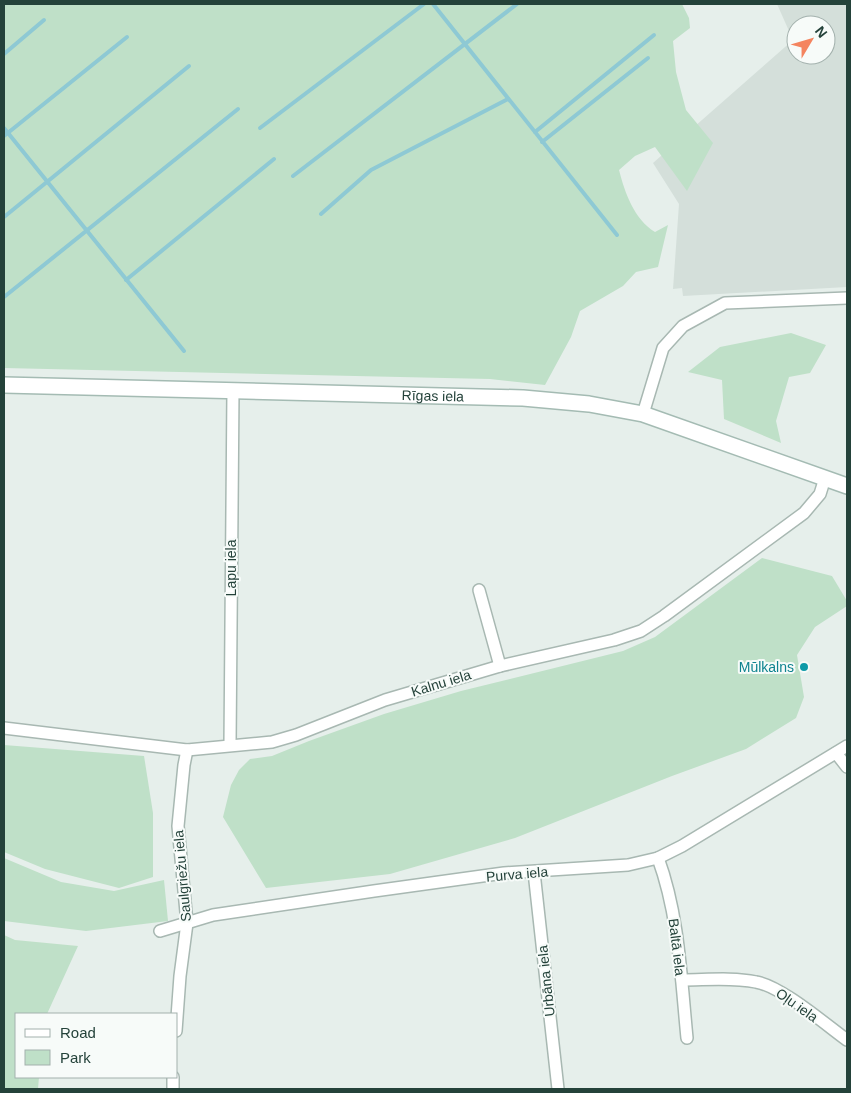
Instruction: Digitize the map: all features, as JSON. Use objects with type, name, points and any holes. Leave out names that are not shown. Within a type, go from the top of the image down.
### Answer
[{"type":"main road","name":"Rīgas iela","points":[[4,385],[523,398],[589,404],[643,414],[847,486]]},
{"type":"street","points":[[643,414],[663,348],[682,326],[725,303],[847,298]]},
{"type":"street","name":"Lapu iela","points":[[230,745],[233,390]]},
{"type":"street","name":"Kalnu iela","points":[[4,728],[187,750],[272,742],[296,735],[385,700],[500,666],[614,640],[642,631],[804,513],[820,494],[825,478]]},
{"type":"street","points":[[479,590],[500,666]]},
{"type":"street","name":"Purva iela","points":[[160,931],[213,915],[367,892],[504,873],[628,864],[658,858],[682,846],[847,746]]},
{"type":"street","name":"Saulgriežu iela","points":[[177,1013],[187,923],[178,826],[187,750]]},
{"type":"street","points":[[836,753],[847,767]]},
{"type":"street","name":"Baltā iela","points":[[658,858],[671,898],[682,980],[687,1038]]},
{"type":"street","name":"Urbāna iela","points":[[534,872],[558,1089]]},
{"type":"street","name":"Oļu iela","points":[[682,980],[740,980],[757,982],[772,987],[847,1040]]},
{"type":"shaded area","points":[[777,4],[847,4],[847,287],[683,296],[682,288],[673,289],[679,204],[653,163],[786,46],[786,65],[836,65],[836,15],[786,15],[786,24]]},
{"type":"green space","points":[[4,4],[682,4],[689,18],[690,28],[673,41],[676,72],[686,110],[713,143],[687,191],[655,147],[635,156],[619,170],[627,196],[641,220],[655,232],[668,225],[658,267],[636,272],[623,286],[580,311],[571,337],[545,385],[490,379],[4,368]]},
{"type":"green space","points":[[791,333],[826,345],[810,373],[789,377],[776,421],[781,443],[724,419],[722,380],[688,372],[720,347]]},
{"type":"green space","points":[[762,558],[832,576],[847,601],[847,606],[815,627],[797,655],[804,697],[796,718],[746,749],[515,838],[390,874],[266,888],[223,817],[231,785],[239,770],[250,759],[272,756],[384,714],[461,691],[623,651],[655,637]]},
{"type":"green space","points":[[4,745],[144,756],[153,813],[153,877],[119,888],[45,869],[4,852]]},
{"type":"green space","points":[[4,858],[61,882],[114,891],[164,880],[168,921],[86,931],[4,921]]},
{"type":"green space","points":[[4,935],[15,940],[78,946],[47,1013],[15,1013],[15,1078],[39,1078],[38,1089],[4,1089]]},
{"type":"waterway","points":[[260,128],[424,4]]},
{"type":"waterway","points":[[433,4],[617,235]]},
{"type":"waterway","points":[[293,176],[517,4]]},
{"type":"waterway","points":[[4,54],[44,20]]},
{"type":"waterway","points":[[535,132],[654,35]]},
{"type":"waterway","points":[[4,136],[127,37]]},
{"type":"waterway","points":[[542,142],[648,58]]},
{"type":"waterway","points":[[4,217],[189,66]]},
{"type":"waterway","points":[[321,214],[371,170],[508,99]]},
{"type":"waterway","points":[[4,297],[238,109]]},
{"type":"waterway","points":[[4,128],[184,351]]},
{"type":"waterway","points":[[126,280],[274,159]]},
{"type":"place","name":"Mūlkalns","points":[[804,667]]}]
